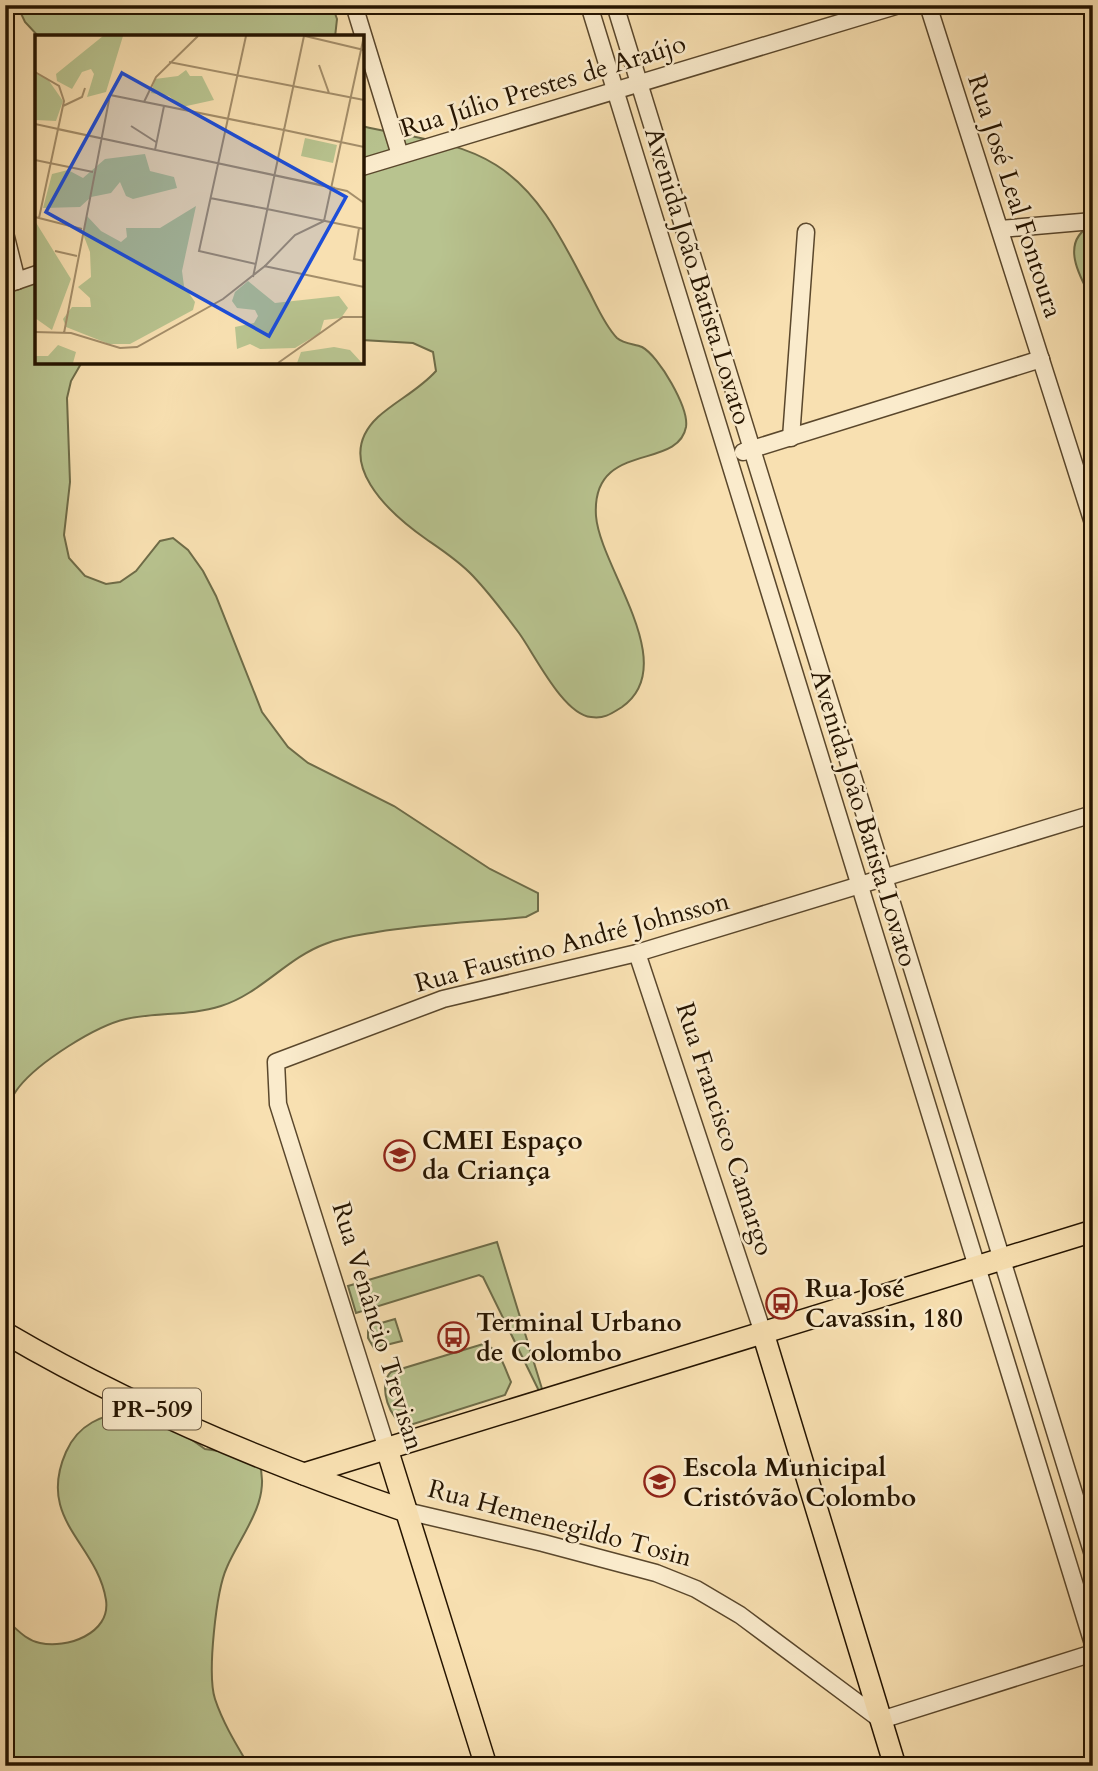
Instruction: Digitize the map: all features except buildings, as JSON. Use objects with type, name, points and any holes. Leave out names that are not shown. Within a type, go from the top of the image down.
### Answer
[{"type":"main road","points":[[304,1474],[1093,1231]]},
{"type":"main road","name":"PR-509","points":[[5,1333],[70,1371],[177,1421],[304,1474]]},
{"type":"main road","name":"Rua Francisco Camargo","points":[[762,1333],[895,1766]]},
{"type":"main road","name":"Rua Venâncio Trevisan","points":[[387,1449],[486,1766]]},
{"type":"main road","name":"Rua Hemenegildo Tosin","points":[[304,1474],[406,1511]]},
{"type":"street","points":[[355,5],[400,155]]},
{"type":"street","name":"Avenida João Batista Lovato","points":[[589,5],[1093,1644]]},
{"type":"street","name":"Avenida João Batista Lovato","points":[[615,5],[1093,1555]]},
{"type":"street","name":"Rua Júlio Prestes de Araújo","points":[[364,166],[899,5]]},
{"type":"street","name":"Rua José Leal Fontoura","points":[[928,5],[1093,523]]},
{"type":"street","points":[[1000,229],[1093,221]]},
{"type":"street","points":[[791,438],[806,232]]},
{"type":"street","points":[[5,233],[11,283],[35,275]]},
{"type":"street","points":[[728,457],[1041,359]]},
{"type":"street","name":"Rua Faustino André Johnsson","points":[[275,1062],[443,999],[637,953],[1093,814]]},
{"type":"street","name":"Rua Francisco Camargo","points":[[637,953],[762,1333]]},
{"type":"street","name":"Rua Venâncio Trevisan","points":[[275,1062],[278,1104],[387,1449]]},
{"type":"street","points":[[953,1190],[978,1182]]},
{"type":"street","name":"Rua Hemenegildo Tosin","points":[[406,1511],[556,1546],[656,1573],[696,1589],[740,1615],[881,1720]]},
{"type":"street","points":[[881,1720],[1093,1653]]},
{"type":"green space","points":[[17,5],[332,5],[337,19],[335,35],[37,35],[25,22]]},
{"type":"green space","points":[[364,126],[465,150],[496,165],[512,177],[527,191],[551,222],[613,333],[620,340],[649,352],[678,396],[686,418],[686,427],[680,440],[668,449],[620,466],[607,476],[598,492],[596,516],[601,537],[633,615],[641,642],[644,667],[638,689],[622,707],[607,715],[591,717],[570,706],[550,682],[519,633],[479,583],[456,561],[396,515],[370,485],[360,451],[365,434],[378,417],[436,371],[433,352],[413,343],[364,340]]},
{"type":"green space","points":[[1093,225],[1093,301],[1078,271],[1074,250],[1076,240],[1082,232]]},
{"type":"green space","points":[[35,278],[35,364],[81,364],[71,381],[67,398],[70,482],[64,535],[69,558],[85,576],[106,584],[120,582],[136,571],[160,541],[173,538],[188,550],[203,571],[216,596],[262,712],[288,747],[308,763],[394,806],[490,869],[538,893],[538,911],[526,917],[396,929],[331,942],[311,950],[248,993],[221,1006],[126,1019],[99,1029],[68,1046],[28,1077],[5,1109],[5,295]]},
{"type":"green space","points":[[497,1242],[543,1392],[540,1393],[483,1277],[479,1275],[356,1313],[348,1286]]},
{"type":"green space","points":[[395,1319],[402,1341],[374,1348],[368,1338],[368,1329]]},
{"type":"green space","points":[[483,1344],[498,1354],[504,1365],[511,1382],[505,1395],[407,1426],[395,1418],[385,1394],[385,1385],[391,1372]]},
{"type":"green space","points":[[130,1411],[178,1430],[205,1449],[233,1453],[259,1462],[262,1476],[258,1504],[223,1579],[212,1653],[215,1699],[249,1766],[5,1766],[5,1619],[30,1639],[51,1644],[62,1644],[85,1637],[101,1622],[106,1612],[106,1600],[92,1562],[63,1514],[58,1496],[59,1476],[66,1452],[77,1434],[101,1418]]},
{"type":"place","name":"CMEI Espaço da Criança","points":[[399,1155]]},
{"type":"place","name":"Rua José Cavassin, 180","points":[[782,1303]]},
{"type":"place","name":"Terminal Urbano de Colombo","points":[[453,1337]]},
{"type":"place","name":"Escola Municipal Cristóvão Colombo","points":[[660,1482]]}]
